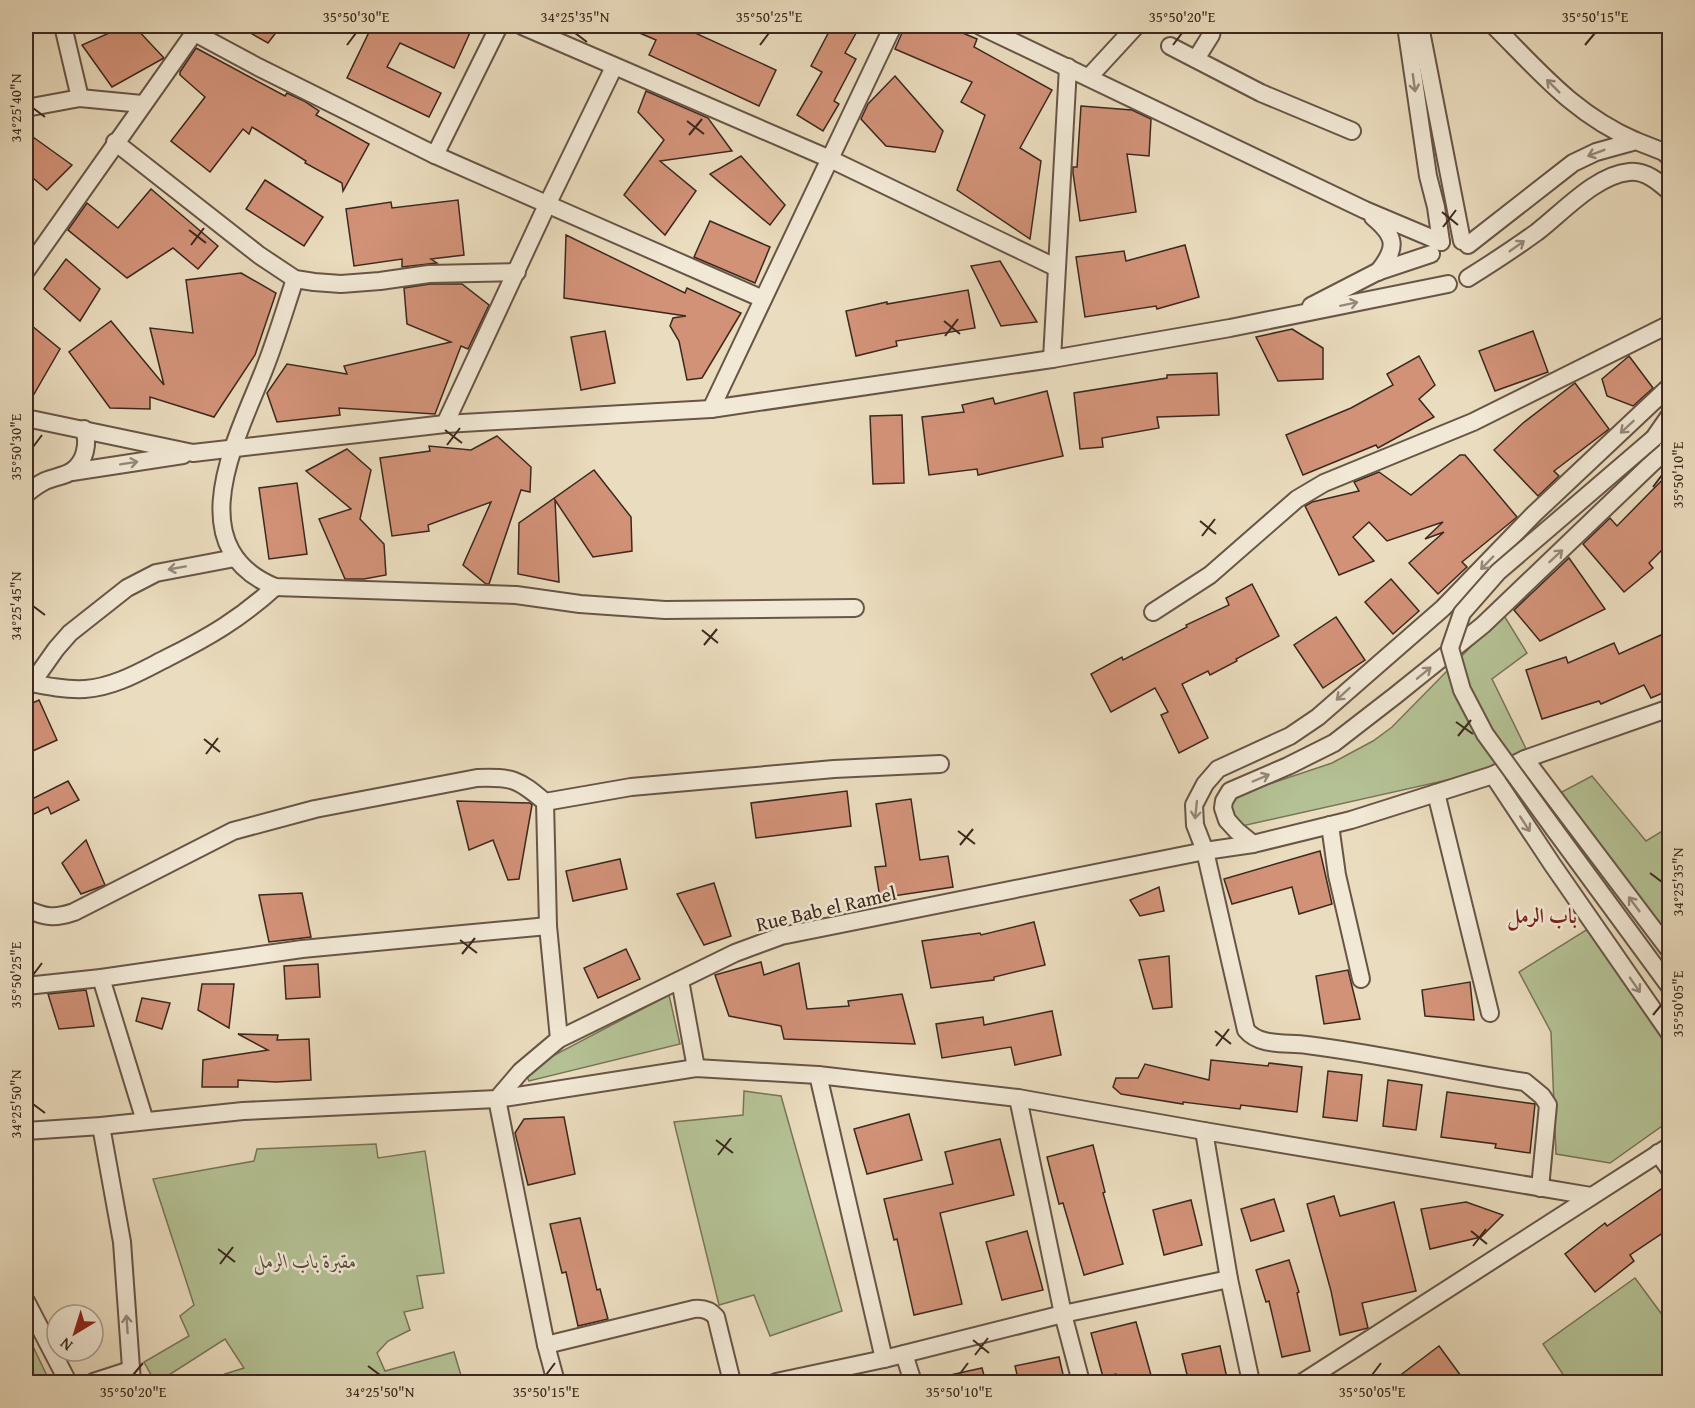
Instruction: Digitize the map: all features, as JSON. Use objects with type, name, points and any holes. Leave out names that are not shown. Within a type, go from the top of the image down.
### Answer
[{"type":"street","points":[[63,26],[80,98]]},
{"type":"street","points":[[435,155],[499,26]]},
{"type":"street","points":[[522,26],[830,159],[1055,267]]},
{"type":"street","points":[[711,409],[893,26]]},
{"type":"street","points":[[980,26],[1365,210],[1436,248]]},
{"type":"street","points":[[1089,77],[1137,26]]},
{"type":"street","points":[[1196,59],[1211,35],[1213,26]]},
{"type":"street","points":[[1406,26],[1428,176],[1436,207],[1436,248],[1430,262],[1435,276],[1448,284]]},
{"type":"street","points":[[1420,26],[1465,243],[1475,258],[1475,265],[1468,278]]},
{"type":"street","points":[[1494,26],[1562,96],[1579,110],[1616,133],[1664,152],[1670,158]]},
{"type":"street","points":[[26,271],[195,28],[258,67],[435,155],[763,298]]},
{"type":"street","points":[[1170,46],[1262,93],[1352,131]]},
{"type":"street","points":[[445,424],[614,67]]},
{"type":"street","points":[[1052,359],[1055,267],[1068,67]]},
{"type":"street","points":[[26,108],[80,98],[142,104]]},
{"type":"street","points":[[1292,316],[1377,272],[1436,248],[1448,239],[1465,243],[1573,163],[1596,152],[1636,141]]},
{"type":"street","points":[[115,142],[233,236],[295,279],[341,284],[429,274],[517,272]]},
{"type":"street","points":[[26,494],[45,481],[72,472],[193,453],[445,424],[711,409],[1052,359],[1292,316],[1462,282],[1513,249],[1607,178],[1630,171],[1644,174],[1659,182],[1670,192]]},
{"type":"street","points":[[1365,210],[1421,221],[1429,217],[1436,207]]},
{"type":"street","points":[[1365,210],[1387,229],[1393,245],[1389,258],[1377,272]]},
{"type":"street","points":[[295,279],[264,369],[231,450],[224,481],[222,515],[227,540],[235,558],[257,580],[275,587],[516,595],[580,604],[665,609],[855,608]]},
{"type":"street","points":[[1153,612],[1210,574],[1297,499],[1324,483],[1473,422],[1670,324]]},
{"type":"street","points":[[1540,1188],[1548,1105],[1542,1096],[1525,1082],[1307,1045],[1262,1041],[1250,1035],[1246,1030],[1205,851],[1195,825],[1194,805],[1205,784],[1218,769],[1290,736],[1318,717],[1443,608],[1534,514],[1670,386]]},
{"type":"street","points":[[1654,438],[1670,415]]},
{"type":"street","points":[[26,418],[193,453]]},
{"type":"street","points":[[1667,986],[1485,734],[1462,690],[1450,648],[1462,613],[1498,572],[1670,426]]},
{"type":"street","points":[[72,472],[86,450],[87,439],[84,429]]},
{"type":"street","points":[[1253,844],[1227,820],[1223,808],[1230,791],[1334,743],[1396,695],[1483,625],[1670,446]]},
{"type":"street","points":[[235,558],[156,573],[127,588],[70,633],[29,683],[56,688],[87,689],[137,675],[216,633],[275,587]]},
{"type":"street","name":"Rue Bab el Ramel","points":[[497,1099],[521,1071],[559,1039],[735,953],[781,936],[1205,851],[1253,844],[1330,825],[1493,775],[1525,759],[1670,708]]},
{"type":"street","points":[[1525,759],[1664,931],[1670,951]]},
{"type":"street","points":[[545,802],[631,787],[834,769],[940,764]]},
{"type":"street","points":[[1493,775],[1670,1034]]},
{"type":"street","points":[[26,909],[50,918],[61,916],[114,892],[233,831],[315,809],[477,778],[511,778],[524,784],[545,802],[548,926],[559,1039]]},
{"type":"street","points":[[1436,793],[1490,1013]]},
{"type":"street","points":[[1330,825],[1337,875],[1361,979]]},
{"type":"street","points":[[26,986],[101,978],[302,949],[548,926]]},
{"type":"street","points":[[101,978],[146,1121]]},
{"type":"street","points":[[680,980],[696,1068]]},
{"type":"street","points":[[26,1131],[100,1126],[243,1111],[497,1099],[696,1068],[818,1075],[1018,1098],[1591,1196]]},
{"type":"street","points":[[818,1075],[884,1359]]},
{"type":"street","points":[[1018,1098],[1063,1314],[1081,1383]]},
{"type":"street","points":[[497,1099],[546,1345],[556,1383]]},
{"type":"street","points":[[93,1383],[131,1376],[122,1242],[100,1126]]},
{"type":"street","points":[[1204,1131],[1229,1279],[1251,1383]]},
{"type":"street","points":[[1303,1383],[1664,1150],[1670,1170]]},
{"type":"street","points":[[776,1383],[884,1359],[1063,1314],[1229,1279]]},
{"type":"street","points":[[26,1301],[68,1383]]},
{"type":"street","points":[[546,1345],[694,1309],[709,1310],[716,1317],[732,1383]]},
{"type":"street","points":[[904,1354],[913,1383]]},
{"type":"green space","points":[[1503,614],[1527,653],[1492,679],[1532,761],[1242,826],[1236,819],[1232,809],[1233,796],[1332,763],[1373,741],[1392,727]]},
{"type":"green space","points":[[1592,776],[1646,841],[1669,827],[1669,941],[1560,793]]},
{"type":"green space","points":[[1591,927],[1669,1044],[1669,1121],[1610,1163],[1556,1154],[1551,1032],[1519,972]]},
{"type":"green space","points":[[669,995],[680,1044],[529,1081],[524,1071]]},
{"type":"green space","points":[[744,1091],[781,1096],[842,1311],[770,1336],[754,1295],[719,1305],[674,1122],[743,1115]]},
{"type":"green space","name":"مقبرة باب الرمل","points":[[376,1144],[378,1158],[425,1151],[444,1273],[417,1276],[423,1308],[404,1312],[410,1330],[388,1341],[377,1353],[385,1371],[454,1352],[463,1382],[230,1382],[225,1374],[244,1368],[225,1339],[155,1382],[144,1362],[189,1336],[180,1316],[194,1305],[153,1179],[254,1161],[257,1149]]},
{"type":"green space","points":[[1635,1278],[1669,1324],[1669,1382],[1568,1382],[1543,1344]]},
{"type":"green space","points":[[26,1332],[50,1382],[26,1382]]},
{"type":"building","points":[[125,26],[134,26],[164,58],[112,87],[82,45]]},
{"type":"building","points":[[238,26],[281,26],[268,43]]},
{"type":"building","points":[[372,26],[473,26],[454,68],[400,43],[387,67],[441,93],[429,117],[347,78]]},
{"type":"building","points":[[623,26],[680,26],[776,70],[759,106],[649,55],[656,40]]},
{"type":"building","points":[[832,26],[860,26],[845,53],[856,59],[834,101],[839,104],[823,131],[797,115],[822,72],[811,66]]},
{"type":"building","points":[[905,26],[946,26],[977,39],[974,47],[1052,90],[1020,148],[1041,161],[1030,239],[957,190],[985,115],[961,102],[972,82],[895,49]]},
{"type":"building","points":[[196,48],[285,96],[287,93],[304,101],[319,111],[316,115],[369,144],[343,191],[342,183],[305,163],[306,161],[252,127],[249,134],[243,129],[210,172],[171,141],[205,97],[180,75]]},
{"type":"building","points":[[895,76],[943,131],[935,152],[886,146],[861,119],[868,104]]},
{"type":"building","points":[[646,91],[708,118],[732,151],[660,161],[696,191],[665,235],[624,195],[664,140],[638,112]]},
{"type":"building","points":[[1081,106],[1132,110],[1151,119],[1149,156],[1127,154],[1136,212],[1080,221],[1073,167],[1077,167]]},
{"type":"building","points":[[26,132],[72,165],[47,190],[26,172]]},
{"type":"building","points":[[741,156],[785,205],[770,225],[710,174]]},
{"type":"building","points":[[265,180],[323,217],[304,246],[246,209]]},
{"type":"building","points":[[151,189],[218,246],[198,269],[173,248],[127,278],[68,230],[87,203],[118,228]]},
{"type":"building","points":[[458,200],[464,255],[431,259],[437,263],[402,267],[402,259],[354,266],[346,209],[391,202],[392,208]]},
{"type":"building","points":[[710,221],[770,247],[755,283],[694,257]]},
{"type":"building","points":[[566,235],[685,293],[687,288],[741,313],[702,378],[687,380],[679,341],[670,326],[673,318],[686,316],[564,298]]},
{"type":"building","points":[[1185,245],[1199,297],[1157,309],[1156,306],[1085,317],[1076,257],[1124,251],[1126,261]]},
{"type":"building","points":[[66,259],[100,289],[80,321],[44,289]]},
{"type":"building","points":[[1000,261],[1037,322],[1001,326],[971,266]]},
{"type":"building","points":[[241,273],[276,293],[255,355],[214,417],[150,397],[150,409],[110,408],[69,352],[111,321],[164,385],[150,328],[193,333],[186,280]]},
{"type":"building","points":[[430,284],[462,284],[489,305],[468,349],[461,346],[435,414],[339,408],[340,415],[277,422],[267,393],[287,364],[347,374],[344,366],[451,342],[407,324],[404,288]]},
{"type":"building","points":[[968,290],[975,328],[896,341],[897,346],[856,356],[846,311],[887,302],[887,304]]},
{"type":"building","points":[[26,321],[60,349],[26,408]]},
{"type":"building","points":[[1292,329],[1323,348],[1323,379],[1278,381],[1256,337]]},
{"type":"building","points":[[605,331],[615,383],[581,390],[571,337]]},
{"type":"building","points":[[1533,331],[1548,372],[1495,391],[1479,351]]},
{"type":"building","points":[[1419,356],[1435,385],[1419,399],[1434,417],[1378,448],[1376,445],[1303,475],[1286,435],[1351,408],[1393,385],[1387,374]]},
{"type":"building","points":[[1629,356],[1653,388],[1633,406],[1607,396],[1602,379]]},
{"type":"building","points":[[1217,373],[1219,415],[1157,417],[1159,428],[1102,438],[1103,447],[1080,449],[1074,393],[1167,378],[1167,375]]},
{"type":"building","points":[[1575,383],[1609,429],[1554,471],[1559,476],[1538,496],[1494,450],[1523,423]]},
{"type":"building","points":[[1047,391],[1063,456],[978,475],[977,469],[929,475],[922,417],[964,412],[962,405],[993,398],[995,404]]},
{"type":"building","points":[[902,415],[904,483],[873,484],[870,416]]},
{"type":"building","points":[[497,436],[531,467],[530,492],[521,490],[489,584],[486,584],[463,565],[491,502],[428,525],[429,531],[392,536],[380,458],[430,451],[429,446],[471,450]]},
{"type":"building","points":[[347,449],[371,470],[360,519],[384,544],[386,575],[364,579],[345,579],[319,519],[351,509],[306,471]]},
{"type":"building","points":[[1460,455],[1465,455],[1517,517],[1462,562],[1467,567],[1438,594],[1409,563],[1444,532],[1425,539],[1443,522],[1387,541],[1369,522],[1353,537],[1374,561],[1339,575],[1305,506],[1312,502],[1359,491],[1354,482],[1379,472],[1411,495]]},
{"type":"building","points":[[594,470],[631,517],[632,551],[593,557],[555,500],[559,582],[518,574],[519,523]]},
{"type":"building","points":[[1670,472],[1670,542],[1649,563],[1653,568],[1624,592],[1583,544],[1610,518],[1617,526]]},
{"type":"building","points":[[297,483],[307,554],[269,559],[259,488]]},
{"type":"building","points":[[1569,558],[1605,609],[1540,641],[1514,610]]},
{"type":"building","points":[[1391,579],[1419,611],[1393,634],[1365,602]]},
{"type":"building","points":[[1252,584],[1279,636],[1210,675],[1208,671],[1182,684],[1208,738],[1179,753],[1161,715],[1168,712],[1155,688],[1111,712],[1091,674],[1229,605],[1226,598]]},
{"type":"building","points":[[1336,617],[1365,660],[1323,688],[1294,645]]},
{"type":"building","points":[[1670,631],[1670,690],[1651,698],[1644,685],[1601,704],[1599,701],[1542,719],[1526,670],[1566,657],[1568,663],[1614,643],[1619,654]]},
{"type":"building","points":[[39,700],[57,740],[26,754],[26,706]]},
{"type":"building","points":[[68,781],[79,800],[51,814],[48,807],[26,818],[26,802]]},
{"type":"building","points":[[847,791],[851,826],[756,838],[751,803]]},
{"type":"building","points":[[911,799],[920,860],[948,856],[953,887],[880,898],[875,867],[886,866],[876,804]]},
{"type":"building","points":[[457,801],[530,803],[532,805],[519,879],[508,880],[493,840],[469,850]]},
{"type":"building","points":[[86,840],[105,885],[81,894],[62,863]]},
{"type":"building","points":[[1320,851],[1332,904],[1299,914],[1292,887],[1232,904],[1224,879]]},
{"type":"building","points":[[620,859],[627,889],[573,901],[566,871]]},
{"type":"building","points":[[714,883],[731,936],[704,945],[677,894]]},
{"type":"building","points":[[1159,887],[1164,911],[1140,916],[1130,900]]},
{"type":"building","points":[[302,893],[311,937],[269,942],[259,895]]},
{"type":"building","points":[[1034,922],[1045,965],[994,977],[994,980],[931,988],[922,941],[980,933],[981,935]]},
{"type":"building","points":[[626,949],[640,979],[598,998],[584,968]]},
{"type":"building","points":[[1169,956],[1172,1007],[1153,1009],[1139,960]]},
{"type":"building","points":[[761,962],[764,975],[799,963],[807,1009],[849,1006],[848,1001],[902,994],[915,1044],[784,1039],[781,1026],[729,1016],[715,975]]},
{"type":"building","points":[[318,964],[320,997],[286,999],[284,966]]},
{"type":"building","points":[[1348,970],[1360,1019],[1324,1024],[1316,976]]},
{"type":"building","points":[[1470,982],[1474,1020],[1425,1016],[1422,990]]},
{"type":"building","points":[[202,984],[234,984],[229,1028],[198,1010]]},
{"type":"building","points":[[86,990],[94,1026],[59,1029],[48,994]]},
{"type":"building","points":[[142,998],[170,1003],[162,1029],[136,1021]]},
{"type":"building","points":[[1052,1011],[1061,1055],[1015,1065],[1011,1047],[942,1058],[936,1024],[983,1017],[984,1025]]},
{"type":"building","points":[[238,1034],[278,1035],[277,1040],[309,1039],[311,1080],[276,1082],[238,1080],[238,1087],[202,1087],[203,1060],[268,1050]]},
{"type":"building","points":[[1211,1060],[1302,1067],[1297,1112],[1241,1105],[1240,1109],[1183,1102],[1183,1104],[1121,1094],[1113,1087],[1116,1078],[1138,1078],[1145,1064],[1209,1080]]},
{"type":"building","points":[[1328,1071],[1362,1075],[1357,1121],[1323,1117]]},
{"type":"building","points":[[1388,1080],[1422,1085],[1416,1130],[1383,1126]]},
{"type":"building","points":[[1447,1092],[1535,1104],[1530,1153],[1495,1148],[1496,1144],[1441,1137]]},
{"type":"building","points":[[909,1114],[922,1160],[867,1174],[854,1129]]},
{"type":"building","points":[[564,1117],[575,1174],[528,1185],[515,1133],[524,1119]]},
{"type":"building","points":[[1000,1139],[1014,1195],[940,1213],[962,1304],[914,1315],[897,1239],[894,1240],[884,1199],[953,1184],[945,1152]]},
{"type":"building","points":[[1093,1145],[1105,1192],[1103,1193],[1123,1264],[1084,1275],[1063,1203],[1059,1204],[1047,1157]]},
{"type":"building","points":[[1670,1183],[1670,1228],[1630,1255],[1634,1261],[1595,1292],[1565,1254],[1605,1223],[1607,1226]]},
{"type":"building","points":[[1334,1196],[1340,1216],[1394,1202],[1416,1291],[1362,1303],[1368,1328],[1340,1335],[1331,1291],[1307,1204]]},
{"type":"building","points":[[1274,1199],[1284,1231],[1251,1241],[1241,1209]]},
{"type":"building","points":[[1191,1200],[1202,1245],[1164,1255],[1153,1210]]},
{"type":"building","points":[[1466,1202],[1503,1215],[1481,1237],[1430,1249],[1421,1209]]},
{"type":"building","points":[[580,1218],[597,1290],[600,1289],[608,1319],[578,1326],[566,1272],[562,1273],[550,1224]]},
{"type":"building","points":[[1027,1231],[1043,1290],[1002,1300],[986,1242]]},
{"type":"building","points":[[1289,1260],[1299,1292],[1297,1293],[1310,1351],[1282,1357],[1269,1301],[1266,1302],[1256,1270]]},
{"type":"building","points":[[1136,1322],[1151,1375],[1140,1383],[1120,1383],[1116,1374],[1103,1377],[1091,1333]]},
{"type":"building","points":[[1220,1346],[1228,1383],[1189,1383],[1182,1354]]},
{"type":"building","points":[[1439,1346],[1461,1376],[1453,1383],[1390,1383]]},
{"type":"building","points":[[1059,1357],[1065,1383],[1019,1383],[1015,1366]]},
{"type":"building","points":[[982,1368],[986,1383],[942,1383],[941,1377]]},
{"type":"district","name":"باب الرمل","points":[[1542,915]]}]
